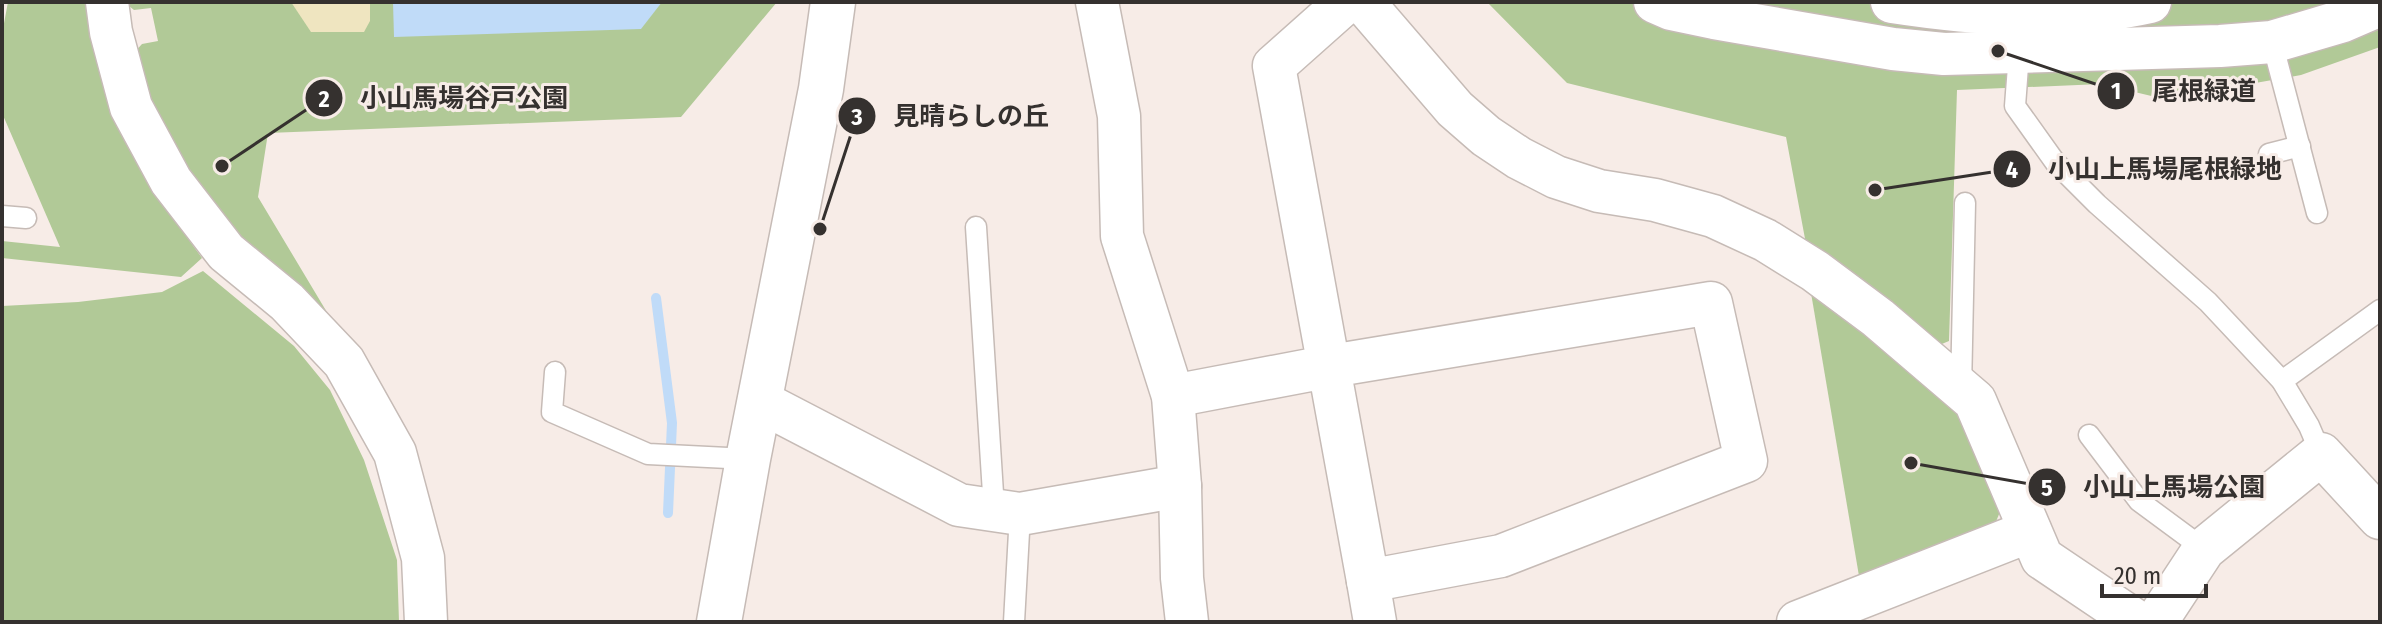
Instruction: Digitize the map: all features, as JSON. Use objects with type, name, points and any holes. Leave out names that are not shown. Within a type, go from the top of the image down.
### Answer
[{"type":"street","points":[[719,622],[821,89],[833,2]]},
{"type":"street","points":[[1097,2],[1119,116],[1122,236],[1173,396],[1187,622]]},
{"type":"street","points":[[1346,2],[1274,66],[1331,366],[1375,622]]},
{"type":"street","points":[[1363,2],[1455,109],[1486,136],[1519,158],[1556,177],[1599,191],[1655,200],[1713,216],[1765,240],[1815,271],[1878,318],[1975,401],[2042,558],[2137,622]]},
{"type":"street","points":[[1655,2],[1685,12],[1795,17],[1893,49],[1944,54],[2272,42],[2343,21],[2380,5]]},
{"type":"street","points":[[1892,2],[1983,14],[2092,11],[2150,2]]},
{"type":"street","points":[[121,21],[131,107],[171,181],[226,252],[287,302],[344,362],[395,453],[423,558],[426,622]]},
{"type":"street","points":[[1173,396],[1331,366],[1711,303],[1746,461],[1501,556],[1368,581]]},
{"type":"street","points":[[759,401],[959,505],[1007,511],[1180,486]]},
{"type":"street","points":[[2156,622],[2204,549],[2321,454],[2380,518]]},
{"type":"street","points":[[1798,622],[2030,531]]},
{"type":"lane","points":[[2272,42],[2317,213]]},
{"type":"lane","points":[[2019,53],[2015,106],[2055,162],[2097,204],[2208,302],[2282,381],[2309,426],[2321,454]]},
{"type":"lane","points":[[2269,154],[2300,146]]},
{"type":"lane","points":[[1961,389],[1965,203]]},
{"type":"lane","points":[[2,216],[26,218]]},
{"type":"lane","points":[[976,227],[1007,511],[1014,622]]},
{"type":"lane","points":[[2282,381],[2380,310]]},
{"type":"lane","points":[[555,372],[552,412],[648,454],[748,459]]},
{"type":"lane","points":[[2089,435],[2139,501],[2204,549]]},
{"type":"green space","points":[[8,2],[87,2],[100,75],[111,107],[160,198],[202,258],[181,277],[2,258],[2,241],[60,247],[2,113],[2,34]]},
{"type":"green space","points":[[124,2],[777,2],[681,117],[268,133],[258,197],[337,329],[254,255],[168,144],[132,55],[142,44],[158,41],[151,8],[134,10]]},
{"type":"green space","points":[[1487,2],[2380,2],[2380,47],[2301,75],[2164,99],[2101,84],[1957,90],[1949,341],[1937,346],[1806,244],[1786,137],[1567,83]]},
{"type":"green space","points":[[203,271],[294,346],[330,390],[364,460],[397,560],[399,622],[2,622],[2,306],[78,302],[162,292]]},
{"type":"green space","points":[[1810,287],[1926,380],[1963,419],[2002,507],[1995,524],[1859,576]]},
{"type":"sand","points":[[291,2],[370,2],[370,21],[364,32],[311,32]]},
{"type":"water","points":[[393,2],[662,2],[641,29],[394,37]]},
{"type":"waterway","points":[[656,298],[672,423],[668,513]]},
{"type":"place","name":"尾根緑道","points":[[1998,51]]},
{"type":"place","name":"小山馬場谷戸公園","points":[[222,166]]},
{"type":"place","name":"小山上馬場尾根緑地","points":[[1875,190]]},
{"type":"place","name":"見晴らしの丘","points":[[820,229]]},
{"type":"place","name":"小山上馬場公園","points":[[1911,463]]}]
